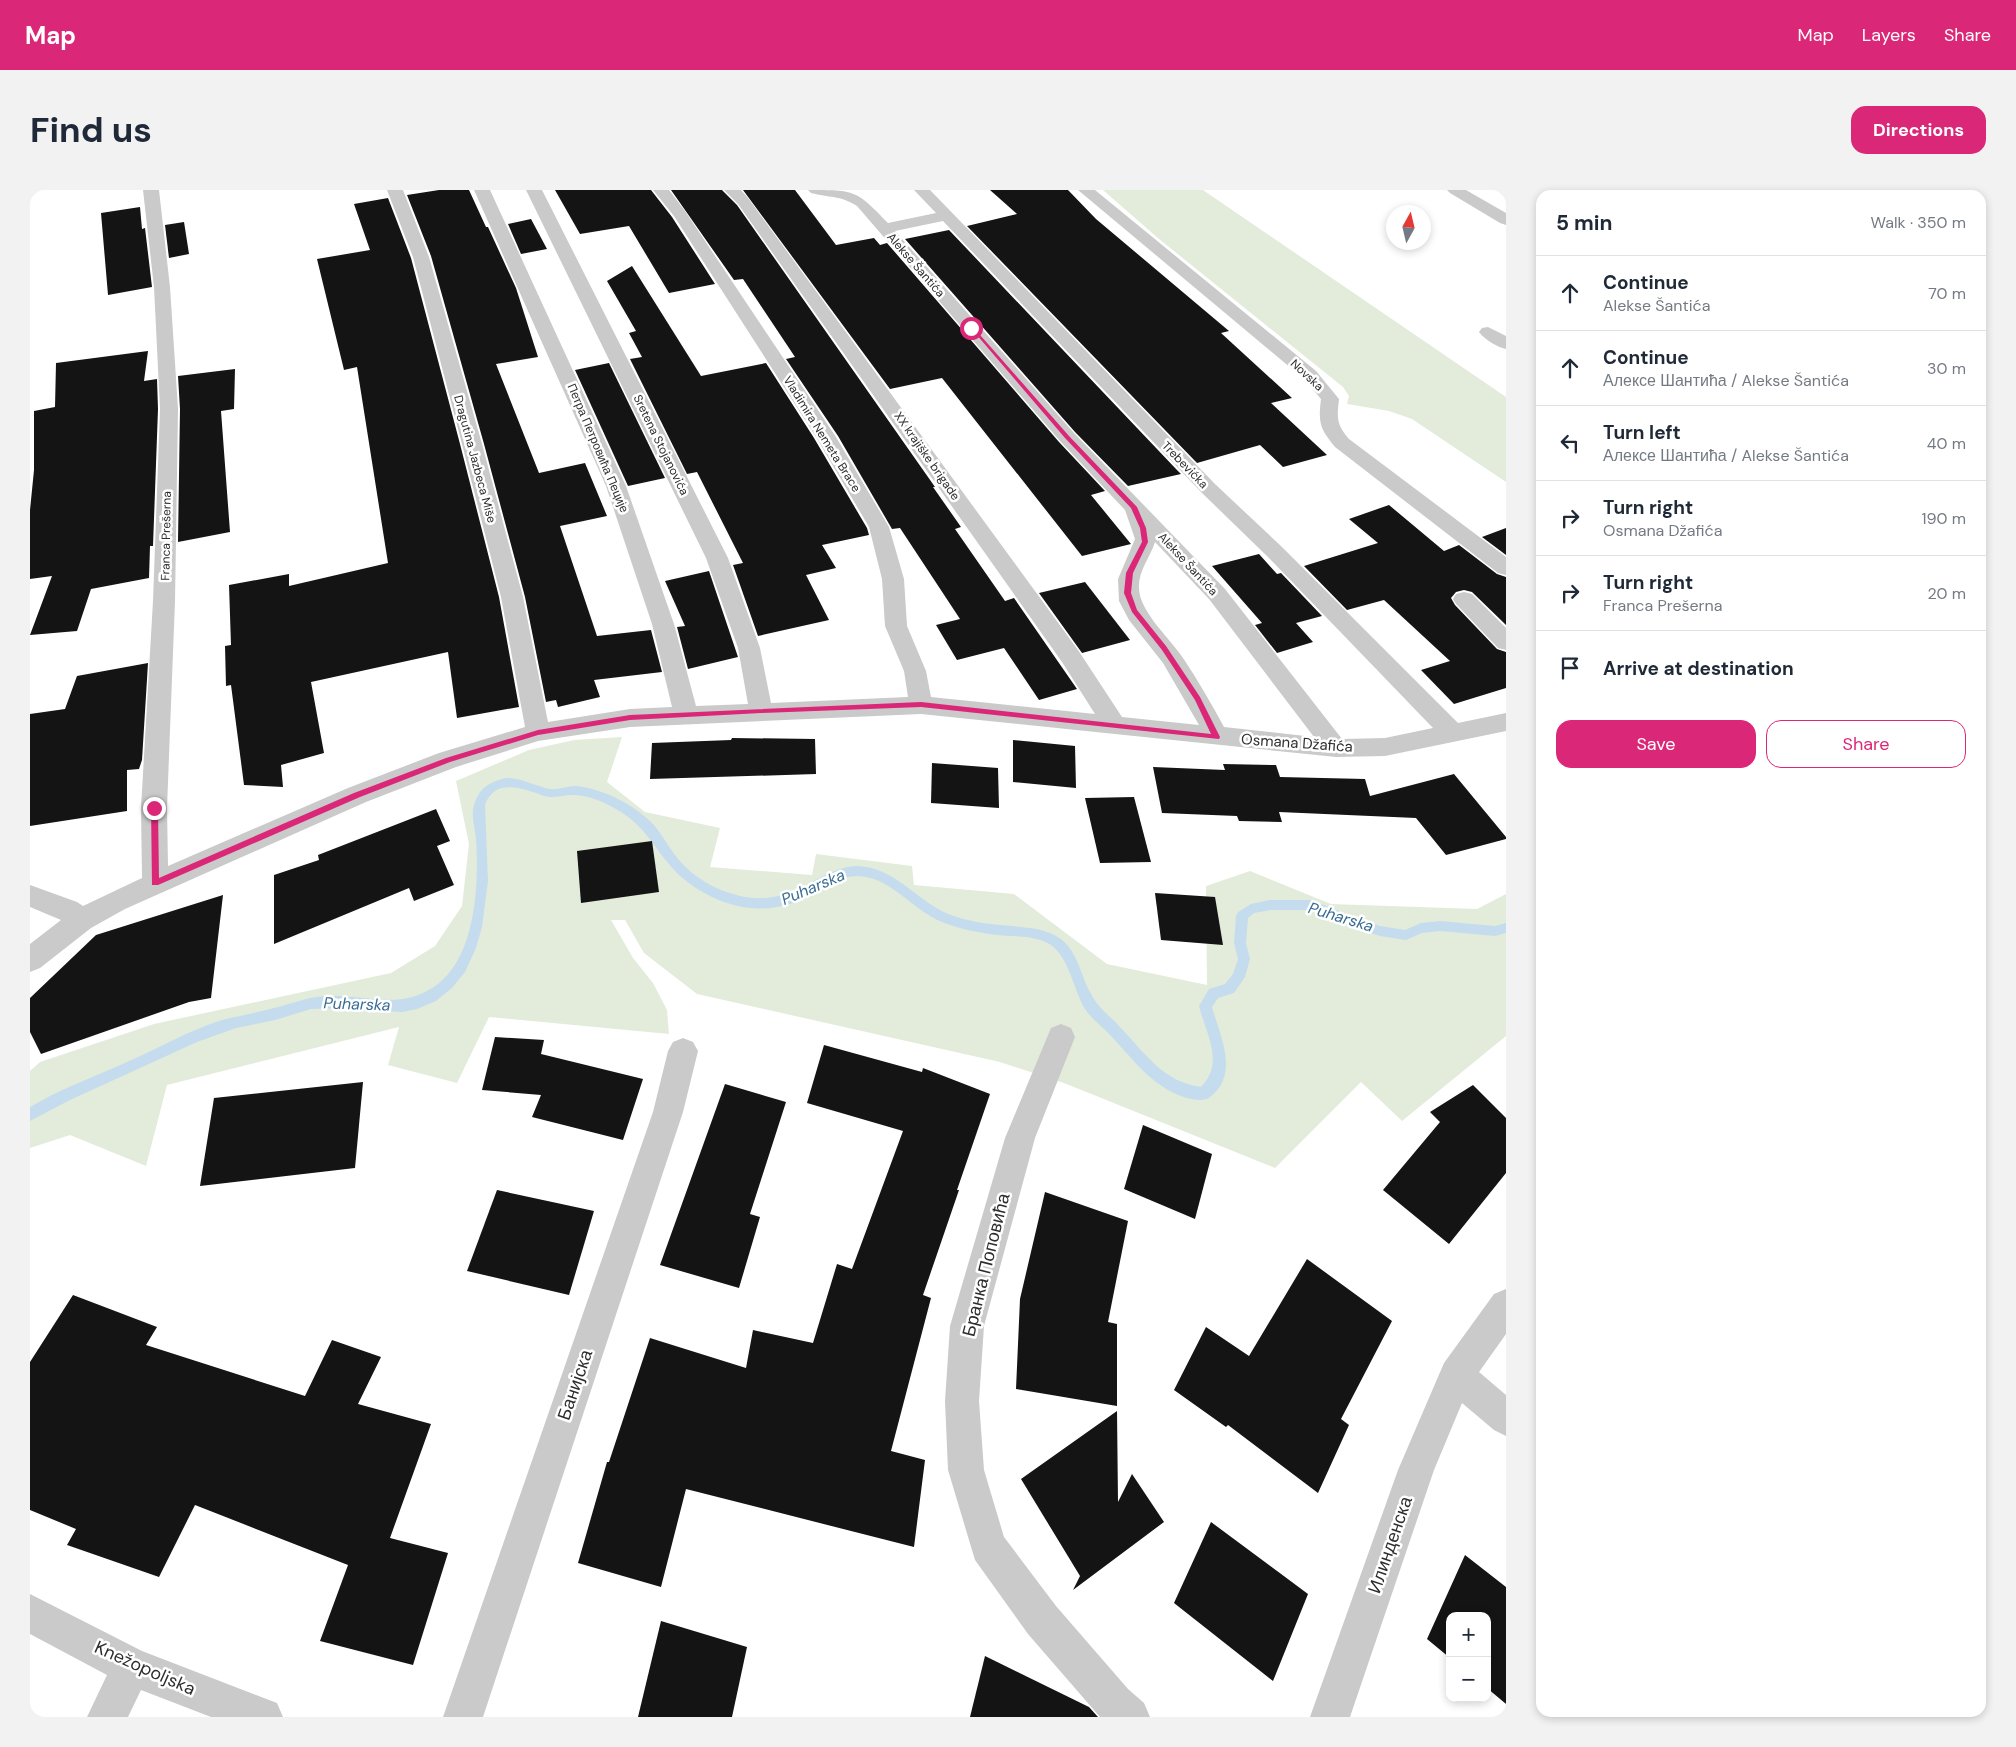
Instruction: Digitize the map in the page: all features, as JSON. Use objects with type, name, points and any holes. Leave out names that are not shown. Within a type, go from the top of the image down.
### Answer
[{"type":"street","name":"Franca Prešerna","points":[[151,190],[162,287],[168,409],[164,601],[154,808],[155,883]]},
{"type":"street","name":"Dragutina Jazbeca Miše","points":[[395,190],[421,257],[472,444],[512,597],[538,732]]},
{"type":"street","name":"Петра Петровића Пеције","points":[[482,190],[616,486],[663,624],[686,715]]},
{"type":"street","name":"Sretena Stojanovića","points":[[534,190],[717,558],[749,648],[761,710]]},
{"type":"street","name":"Vladimira Nemeta Brace","points":[[661,190],[680,214],[826,437],[879,527],[893,579],[896,626],[915,671],[921,705]]},
{"type":"street","name":"XX krajiške brigade","points":[[732,190],[743,201],[809,290],[1070,656],[1115,726]]},
{"type":"street","name":"Alekse Šantića","points":[[816,190],[850,195],[862,203],[1067,437],[1217,594],[1336,748]]},
{"type":"street","name":"Trebevićka","points":[[922,190],[1208,488],[1275,552],[1453,733]]},
{"type":"street","name":"Novska","points":[[1086,190],[1310,375],[1330,399],[1328,416],[1331,430],[1342,443],[1506,568]]},
{"type":"street","points":[[1455,190],[1506,220]]},
{"type":"street","points":[[884,229],[948,216]]},
{"type":"street","points":[[1488,332],[1506,344]]},
{"type":"street","points":[[1134,507],[1143,528],[1145,542],[1130,573],[1128,593],[1134,611],[1169,655],[1198,699],[1217,737]]},
{"type":"street","points":[[1464,598],[1506,642]]},
{"type":"street","name":"Osmana Džafića","points":[[30,960],[81,920],[155,883],[366,792],[448,760],[538,732],[630,718],[761,710],[921,705],[1336,748],[1385,747],[1506,722]]},
{"type":"street","points":[[30,896],[68,910],[81,920]]},
{"type":"street","name":"Бранка Поповића","points":[[1062,1037],[1020,1138],[967,1326],[962,1401],[966,1470],[988,1547],[1042,1620],[1114,1703],[1130,1717]]},
{"type":"street","name":"Банијска","points":[[463,1717],[659,1140],[683,1052]]},
{"type":"street","name":"Илинденска","points":[[1330,1717],[1416,1470],[1456,1375],[1506,1306]]},
{"type":"street","points":[[1456,1375],[1506,1418]]},
{"type":"street","name":"Knežopoljska","points":[[30,1613],[132,1667],[263,1717]]},
{"type":"street","points":[[107,1717],[132,1667]]},
{"type":"green space","points":[[1103,190],[1203,190],[1506,397],[1506,482],[1412,419],[1389,411],[1347,404],[1349,396],[1343,387],[1159,239]]},
{"type":"green space","points":[[622,737],[607,782],[645,812],[720,828],[710,867],[812,875],[816,854],[912,866],[914,885],[1014,894],[1107,964],[1207,985],[1206,886],[1250,871],[1331,904],[1477,909],[1506,894],[1506,1036],[1402,1121],[1361,1082],[1275,1168],[1064,1083],[1000,1062],[697,994],[644,953],[625,920],[611,920],[633,958],[653,983],[667,1010],[669,1034],[489,1017],[457,1083],[388,1065],[399,1027],[167,1085],[146,1166],[70,1135],[30,1148],[30,1071],[40,1062],[154,1024],[391,973],[435,946],[462,906],[469,844],[456,781],[529,750],[574,740]]},
{"type":"building","points":[[439,190],[469,190],[516,288],[538,357],[496,364],[539,473],[585,463],[607,516],[560,526],[597,636],[651,630],[662,672],[594,680],[600,697],[558,707],[556,700],[546,702],[525,597],[484,444],[431,256],[407,195]]},
{"type":"building","points":[[555,190],[651,190],[672,217],[715,284],[669,293],[629,226],[580,234]]},
{"type":"building","points":[[671,190],[722,190],[737,205],[935,487],[933,487],[961,527],[955,529],[1005,601],[1014,598],[1077,689],[1039,700],[1004,648],[957,660],[936,625],[960,619],[900,528],[892,529],[838,436],[786,359],[795,357],[743,279],[734,280]]},
{"type":"building","points":[[743,190],[795,190],[836,245],[874,238],[880,245],[887,243],[1059,442],[1105,491],[1091,495],[1131,544],[1082,556],[942,378],[890,389]]},
{"type":"building","points":[[990,190],[1068,190],[1096,219],[1229,331],[1221,333],[1292,398],[1271,403],[1327,455],[1283,467],[1260,445],[1197,463],[967,226],[1017,214]]},
{"type":"building","points":[[388,198],[411,258],[460,444],[499,597],[519,707],[457,718],[448,652],[311,682],[324,753],[281,765],[283,787],[244,785],[231,685],[226,686],[225,646],[231,645],[229,585],[289,574],[289,586],[388,563],[357,367],[344,370],[317,259],[370,250],[354,204]]},
{"type":"building","points":[[140,207],[142,229],[145,228],[152,287],[108,295],[101,213]]},
{"type":"building","points":[[531,219],[547,249],[521,254],[508,224]]},
{"type":"building","points":[[184,222],[189,254],[169,258],[165,225]]},
{"type":"building","points":[[949,230],[1181,474],[1128,486],[1075,432],[905,239]]},
{"type":"building","points":[[632,266],[701,376],[766,363],[814,438],[867,528],[869,535],[822,545],[836,568],[806,575],[829,620],[758,636],[733,565],[743,563],[697,472],[687,474],[630,359],[642,357],[629,333],[636,331],[607,281]]},
{"type":"building","points":[[148,351],[144,381],[157,379],[158,409],[153,546],[150,546],[149,578],[91,589],[77,631],[30,635],[52,576],[30,579],[30,510],[34,470],[34,411],[55,407],[56,363]]},
{"type":"building","points":[[609,363],[665,478],[628,486],[575,370]]},
{"type":"building","points":[[235,369],[234,409],[221,411],[230,532],[178,542],[180,409],[178,376]]},
{"type":"building","points":[[1389,505],[1444,551],[1459,545],[1497,574],[1506,577],[1506,625],[1472,592],[1464,590],[1456,592],[1451,598],[1455,605],[1497,649],[1506,652],[1506,688],[1454,704],[1421,670],[1450,661],[1384,600],[1347,610],[1304,566],[1378,543],[1349,519]]},
{"type":"building","points":[[1506,528],[1506,555],[1482,537]]},
{"type":"building","points":[[1259,554],[1277,574],[1281,573],[1322,616],[1296,623],[1313,642],[1277,653],[1255,625],[1262,623],[1212,566]]},
{"type":"building","points":[[709,571],[738,657],[688,669],[677,627],[685,626],[665,581]]},
{"type":"building","points":[[1085,582],[1130,640],[1082,653],[1039,593]]},
{"type":"building","points":[[148,663],[142,760],[139,769],[127,770],[127,811],[30,826],[30,714],[65,709],[77,676]]},
{"type":"building","points":[[732,738],[815,739],[816,774],[650,779],[652,743],[731,740]]},
{"type":"building","points":[[1013,740],[1075,746],[1076,788],[1013,782]]},
{"type":"building","points":[[932,763],[998,768],[999,808],[931,803]]},
{"type":"building","points":[[1223,764],[1276,765],[1280,777],[1365,779],[1370,796],[1454,774],[1506,839],[1446,855],[1416,818],[1279,812],[1282,822],[1239,821],[1237,816],[1162,813],[1153,767],[1225,770]]},
{"type":"building","points":[[1134,797],[1151,862],[1100,863],[1085,798]]},
{"type":"building","points":[[436,809],[450,841],[437,846],[454,885],[414,901],[409,888],[274,944],[274,875],[319,860],[318,855]]},
{"type":"building","points":[[652,841],[659,892],[581,903],[577,851]]},
{"type":"building","points":[[1155,893],[1215,897],[1223,945],[1161,940]]},
{"type":"building","points":[[223,895],[211,998],[189,1002],[41,1054],[30,1032],[30,998],[96,935]]},
{"type":"building","points":[[495,1037],[544,1040],[541,1054],[643,1079],[623,1140],[532,1117],[541,1095],[482,1090]]},
{"type":"building","points":[[824,1045],[922,1072],[923,1068],[990,1094],[923,1295],[931,1298],[891,1451],[925,1460],[914,1547],[686,1489],[661,1587],[578,1563],[607,1462],[609,1462],[650,1338],[746,1368],[753,1330],[813,1343],[837,1264],[852,1269],[903,1131],[807,1103]]},
{"type":"building","points":[[363,1082],[355,1168],[200,1186],[214,1098]]},
{"type":"building","points":[[725,1084],[786,1102],[750,1214],[760,1217],[739,1288],[660,1265]]},
{"type":"building","points":[[1473,1085],[1506,1118],[1506,1173],[1449,1244],[1383,1190],[1440,1122],[1430,1112]]},
{"type":"building","points":[[1143,1125],[1212,1154],[1195,1219],[1124,1189]]},
{"type":"building","points":[[497,1190],[594,1211],[569,1295],[467,1271]]},
{"type":"building","points":[[1045,1192],[1128,1221],[1108,1322],[1117,1324],[1117,1406],[1016,1389],[1020,1299]]},
{"type":"building","points":[[1307,1259],[1392,1321],[1341,1419],[1349,1425],[1318,1493],[1228,1425],[1226,1427],[1174,1390],[1206,1327],[1249,1356]]},
{"type":"building","points":[[73,1295],[157,1327],[146,1345],[305,1396],[332,1340],[381,1357],[358,1404],[431,1424],[390,1538],[448,1553],[413,1665],[320,1641],[348,1565],[195,1505],[159,1577],[67,1545],[76,1529],[30,1510],[30,1362]]},
{"type":"building","points":[[1117,1411],[1118,1502],[1132,1474],[1164,1522],[1073,1590],[1080,1576],[1021,1479]]},
{"type":"building","points":[[1211,1522],[1308,1594],[1273,1681],[1174,1603]]},
{"type":"building","points":[[1465,1555],[1506,1587],[1506,1704],[1491,1691],[1491,1612],[1446,1612],[1446,1655],[1427,1639]]},
{"type":"building","points":[[661,1621],[747,1647],[732,1717],[638,1717]]},
{"type":"building","points":[[985,1656],[1089,1707],[1098,1717],[970,1717]]},
{"type":"waterway","name":"Puharska","points":[[30,1115],[65,1095],[133,1066],[193,1037],[236,1022],[275,1014],[311,1003],[341,1002],[402,1006],[417,1003],[431,997],[447,984],[460,968],[476,927],[480,904],[483,859],[479,805],[484,795],[498,784],[522,784],[553,793],[575,791],[606,799],[635,815],[647,825],[671,859],[687,875],[717,894],[728,898],[752,904],[777,903],[800,895],[840,874],[855,871],[867,872],[879,875],[890,881],[930,910],[947,919],[983,928],[1045,936],[1055,941],[1068,956],[1084,994],[1097,1014],[1154,1073],[1164,1081],[1189,1092],[1204,1094],[1214,1084],[1219,1074],[1219,1052],[1205,1006],[1214,993],[1229,989],[1239,977],[1244,959],[1240,943],[1242,916],[1251,909],[1270,905],[1311,905],[1357,924],[1380,931],[1406,935],[1421,928],[1440,926],[1495,931],[1506,928]]},
{"type":"route","points":[[154,808],[155,883],[357,795],[448,760],[538,732],[630,718],[761,710],[921,705],[1217,737],[1198,699],[1164,648],[1134,611],[1128,593],[1130,573],[1145,542],[1143,528],[1134,507],[1067,437],[971,328]]}]
